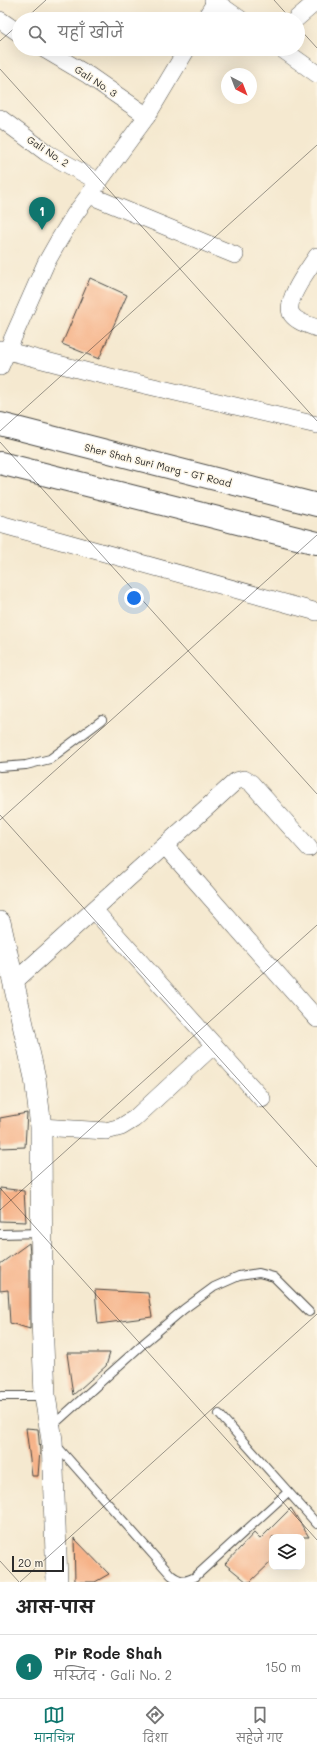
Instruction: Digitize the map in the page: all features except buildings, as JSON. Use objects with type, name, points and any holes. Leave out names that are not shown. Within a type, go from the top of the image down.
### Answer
[{"type":"main road","name":"Sher Shah Suri Marg - GT Road","points":[[0,424],[317,505]]},
{"type":"main road","points":[[0,463],[317,543]]},
{"type":"street","points":[[208,12],[214,1],[230,12]]},
{"type":"street","points":[[304,12],[317,1]]},
{"type":"street","points":[[0,20],[12,28]]},
{"type":"street","name":"Gali No. 3","points":[[56,56],[88,75],[147,116]]},
{"type":"street","points":[[0,367],[4,350],[46,263],[75,214],[147,116],[183,56]]},
{"type":"street","points":[[292,56],[317,74]]},
{"type":"street","name":"Gali No. 2","points":[[0,118],[94,188],[235,255]]},
{"type":"street","points":[[317,256],[300,281],[292,299],[290,309],[292,315],[297,320],[317,328]]},
{"type":"street","points":[[4,350],[317,425]]},
{"type":"street","points":[[0,524],[317,612]]},
{"type":"street","points":[[14,982],[236,781],[244,779],[251,784],[310,848]]},
{"type":"street","points":[[165,846],[317,1019]]},
{"type":"street","points":[[94,910],[262,1099]]},
{"type":"street","points":[[0,922],[35,1078],[41,1127],[42,1319],[45,1396],[51,1434],[57,1582]]},
{"type":"street","points":[[41,1127],[106,1131],[120,1127],[134,1119],[214,1045]]},
{"type":"lane","points":[[0,767],[26,765],[50,759],[102,720]]},
{"type":"lane","points":[[0,1234],[42,1233]]},
{"type":"lane","points":[[288,1492],[196,1577],[187,1582],[179,1581],[171,1575],[51,1434],[145,1342],[184,1309],[214,1287],[239,1276],[259,1272],[274,1277],[309,1312]]},
{"type":"lane","points":[[0,1396],[45,1396]]},
{"type":"lane","points":[[219,1414],[317,1524]]},
{"type":"place","name":"Pir Rode Shah","points":[[42,230]]}]
